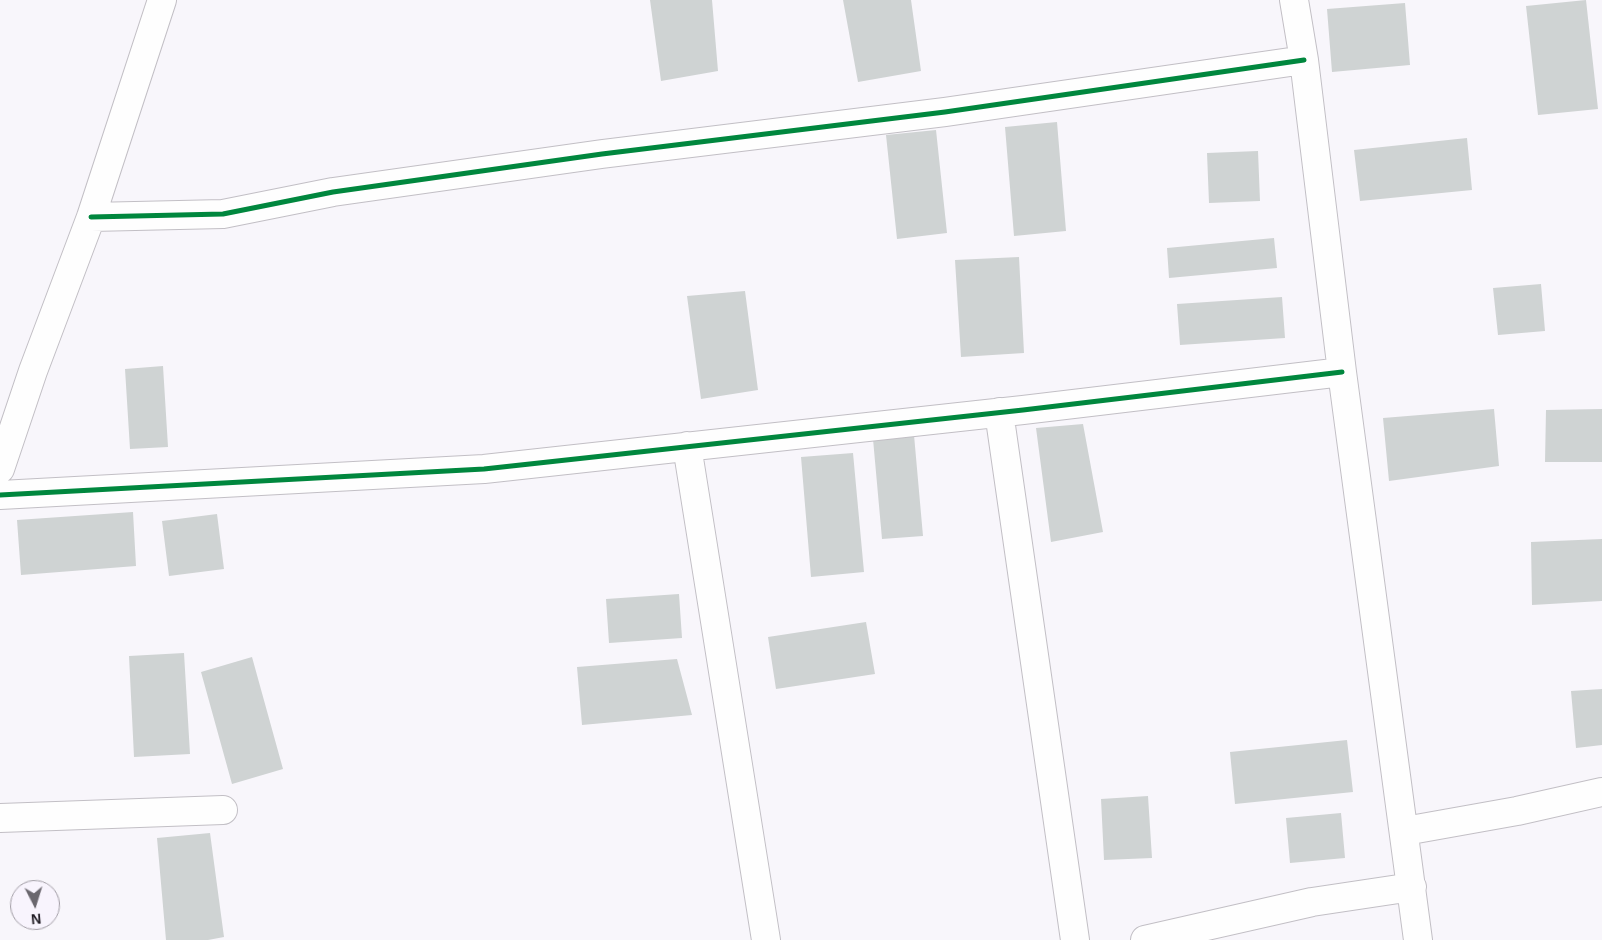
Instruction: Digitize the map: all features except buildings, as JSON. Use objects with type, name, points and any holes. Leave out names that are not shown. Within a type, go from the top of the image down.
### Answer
[{"type":"street","points":[[0,469],[33,371],[92,217],[162,0]]},
{"type":"street","points":[[1294,0],[1304,60],[1342,372],[1405,831],[1418,940]]},
{"type":"street","points":[[92,217],[224,214],[333,192],[602,154],[945,112],[1304,60]]},
{"type":"street","points":[[0,494],[484,469],[1342,372]]},
{"type":"street","points":[[999,412],[1075,940]]},
{"type":"street","points":[[687,446],[766,940]]},
{"type":"street","points":[[1405,831],[1517,811],[1602,792]]},
{"type":"street","points":[[0,818],[223,810]]},
{"type":"street","points":[[1145,940],[1312,902],[1412,887]]},
{"type":"cycle path","points":[[91,217],[223,214],[333,192],[602,154],[945,112],[1304,60]]},
{"type":"cycle path","points":[[0,495],[484,469],[1023,410],[1342,372]]}]
